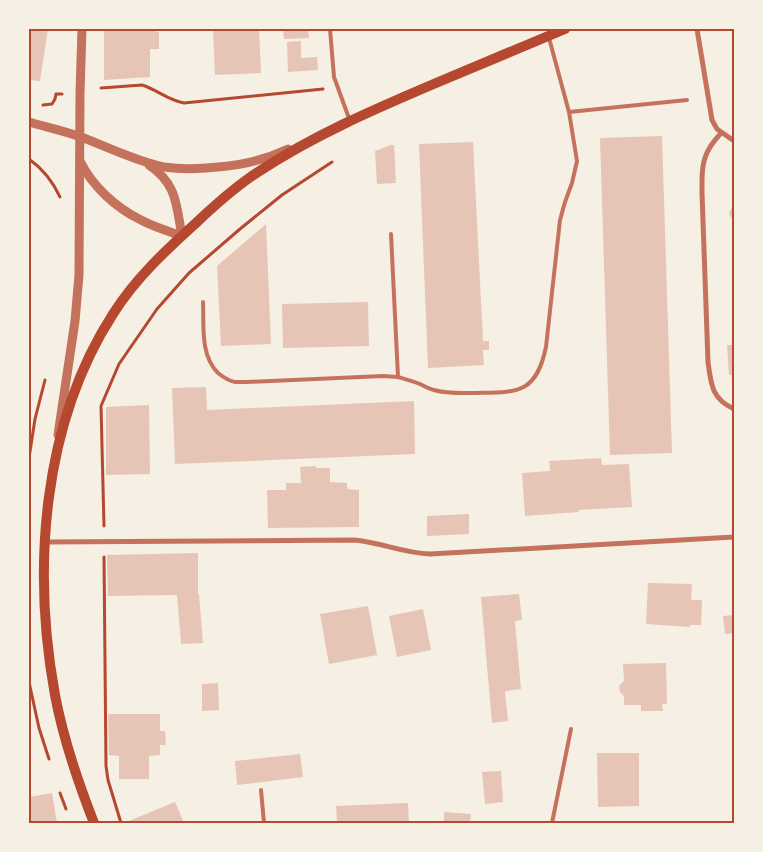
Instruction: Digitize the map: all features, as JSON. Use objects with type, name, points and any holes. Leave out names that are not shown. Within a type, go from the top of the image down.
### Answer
[{"type":"main road","points":[[94,823],[69,751],[55,697],[44,607],[44,561],[49,495],[60,438],[77,383],[95,344],[133,285],[156,260],[233,189],[316,137],[402,97],[565,29]]},
{"type":"street","points":[[49,495],[77,294],[82,29]]},
{"type":"street","points":[[696,29],[710,115],[714,125],[721,133],[734,141]]},
{"type":"street","points":[[29,122],[79,136],[140,160],[185,169],[245,164],[265,158],[316,137]]},
{"type":"street","points":[[721,133],[709,148],[705,157],[702,175],[708,362],[717,397],[734,409]]},
{"type":"street","points":[[79,158],[96,185],[125,211],[143,221],[182,236]]},
{"type":"street","points":[[140,160],[156,170],[173,191],[182,236]]},
{"type":"street","points":[[45,542],[354,540],[410,552],[430,554],[734,537]]},
{"type":"lane","points":[[330,29],[332,69],[350,121]]},
{"type":"lane","points":[[203,302],[204,340],[207,358],[221,376],[235,382],[383,376],[398,377],[433,390],[456,393],[508,392],[519,389],[527,384],[535,377],[543,362],[560,220],[577,161],[569,112],[549,36]]},
{"type":"lane","points":[[569,112],[687,100]]},
{"type":"lane","points":[[391,234],[398,377]]},
{"type":"lane","points":[[552,823],[571,729]]},
{"type":"lane","points":[[261,790],[264,823]]},
{"type":"path","points":[[101,88],[148,87],[168,98],[184,102],[337,88]]},
{"type":"path","points":[[29,159],[39,167],[53,184],[63,204]]},
{"type":"path","points":[[121,823],[108,780],[105,755],[101,406],[119,364],[157,309],[189,273],[282,195],[332,162]]},
{"type":"path","points":[[29,458],[35,419],[47,374]]},
{"type":"building","points":[[29,29],[48,29],[40,81],[29,80]]},
{"type":"building","points":[[104,29],[156,29],[156,32],[159,32],[159,49],[150,49],[150,77],[104,80]]},
{"type":"building","points":[[213,29],[259,29],[261,73],[215,75]]},
{"type":"building","points":[[283,29],[308,29],[309,38],[284,39]]},
{"type":"building","points":[[301,41],[301,58],[317,57],[318,70],[288,72],[287,42]]},
{"type":"building","points":[[662,136],[672,453],[610,455],[600,138]]},
{"type":"building","points":[[473,142],[483,341],[489,341],[489,350],[483,350],[484,365],[428,368],[419,144]]},
{"type":"building","points":[[394,145],[396,183],[377,184],[375,151]]},
{"type":"building","points":[[734,206],[734,220],[729,213]]},
{"type":"building","points":[[266,224],[271,344],[221,346],[217,266]]},
{"type":"building","points":[[368,302],[369,346],[283,348],[282,304]]},
{"type":"building","points":[[727,345],[734,345],[734,375],[729,375]]},
{"type":"building","points":[[206,387],[207,410],[414,401],[415,454],[175,464],[172,388]]},
{"type":"building","points":[[149,405],[150,474],[106,475],[106,407]]},
{"type":"building","points":[[601,458],[602,465],[629,464],[632,507],[578,510],[579,512],[525,516],[522,473],[550,471],[549,461]]},
{"type":"building","points":[[316,466],[316,468],[330,468],[330,482],[347,483],[347,489],[359,490],[359,527],[268,528],[267,490],[286,490],[286,483],[301,483],[300,467]]},
{"type":"building","points":[[469,514],[469,534],[427,536],[427,516]]},
{"type":"building","points":[[198,553],[198,594],[203,643],[181,644],[177,595],[108,596],[107,555]]},
{"type":"building","points":[[648,583],[692,584],[691,600],[702,600],[701,625],[690,625],[690,627],[646,624]]},
{"type":"building","points":[[519,594],[522,620],[515,621],[521,689],[505,692],[508,721],[492,723],[481,597]]},
{"type":"building","points":[[368,606],[377,655],[329,664],[320,614]]},
{"type":"building","points":[[423,609],[431,650],[397,657],[389,616]]},
{"type":"building","points":[[734,615],[734,633],[725,634],[723,616]]},
{"type":"building","points":[[666,663],[667,704],[662,704],[663,711],[641,711],[641,705],[624,705],[624,696],[620,692],[619,686],[624,681],[623,664]]},
{"type":"building","points":[[218,683],[219,710],[202,711],[202,684]]},
{"type":"building","points":[[108,714],[160,714],[160,731],[165,731],[166,745],[160,745],[160,755],[149,756],[149,779],[119,779],[119,756],[109,755]]},
{"type":"building","points":[[597,753],[639,753],[639,806],[598,807]]},
{"type":"building","points":[[300,754],[303,777],[237,785],[235,761]]},
{"type":"building","points":[[501,771],[503,802],[485,804],[482,772]]},
{"type":"building","points":[[52,793],[57,823],[29,823],[29,797]]},
{"type":"building","points":[[175,802],[184,823],[124,823]]},
{"type":"building","points":[[408,803],[409,823],[337,823],[336,806]]},
{"type":"building","points":[[444,812],[471,814],[470,823],[444,823]]}]
